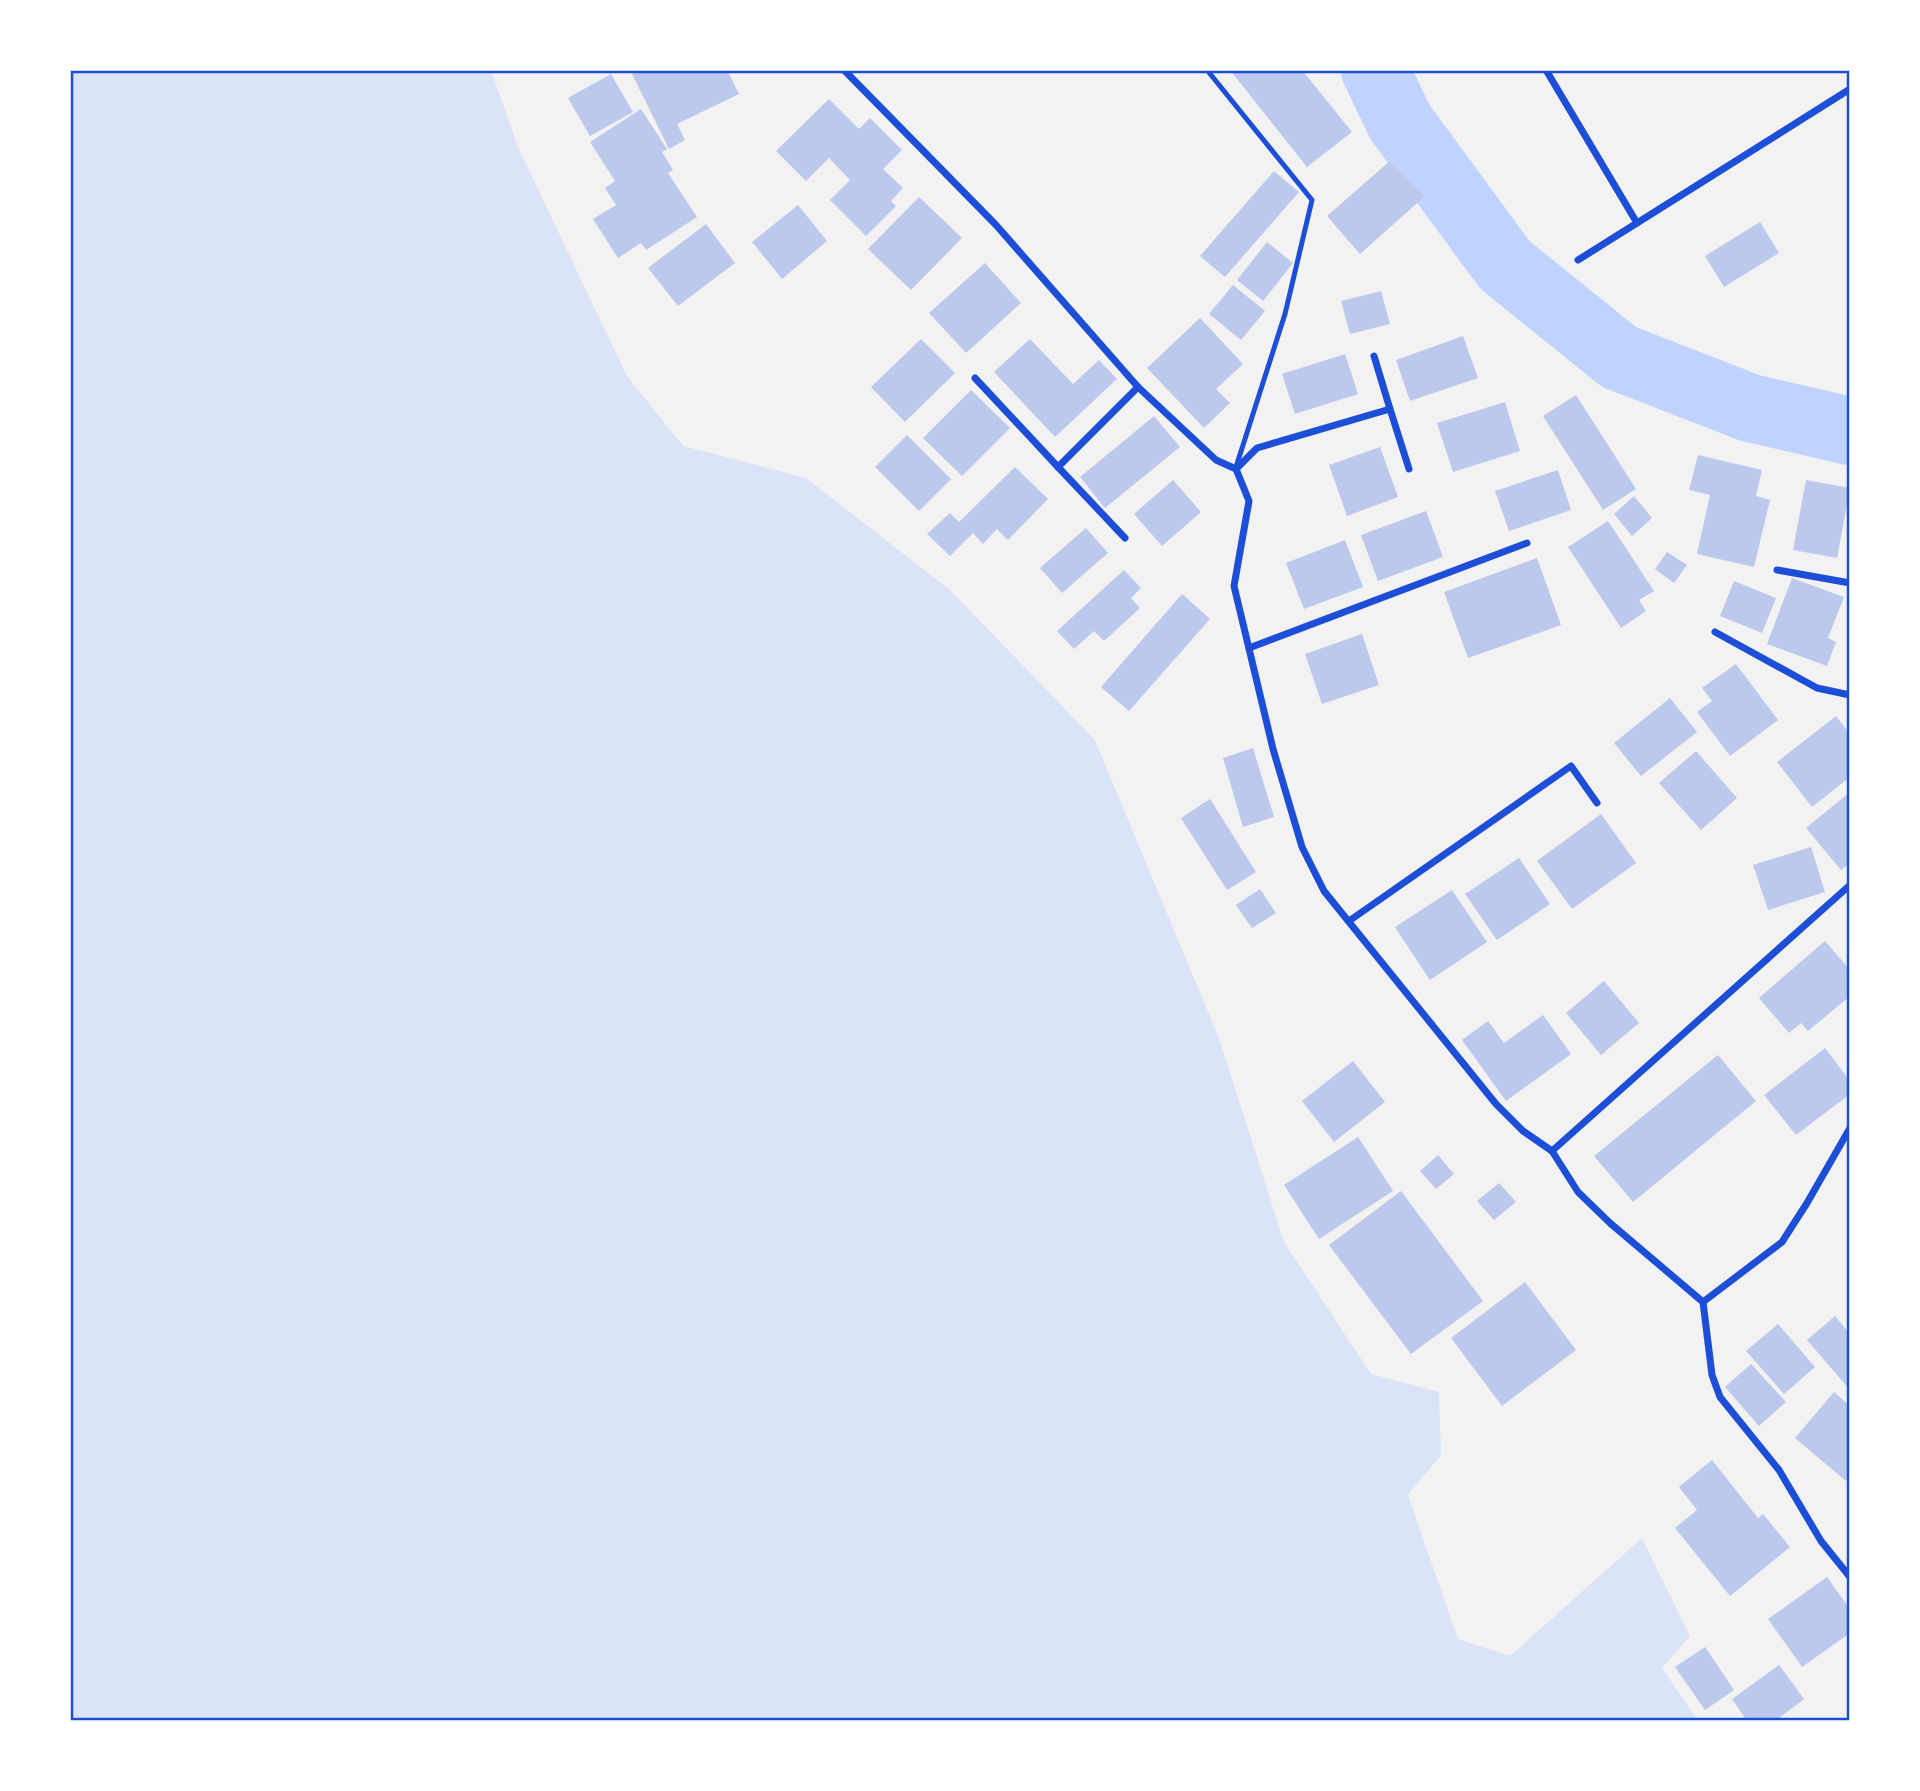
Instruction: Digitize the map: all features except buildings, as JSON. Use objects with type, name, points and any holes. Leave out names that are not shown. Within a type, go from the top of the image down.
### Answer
[{"type":"street","points":[[844,70],[996,225],[1138,387],[1216,460],[1236,469],[1249,501],[1234,586],[1273,749],[1302,847],[1324,891],[1496,1104],[1523,1131],[1552,1151],[1578,1192],[1610,1223],[1703,1302],[1712,1375],[1720,1398],[1779,1470],[1821,1541],[1850,1577]]},
{"type":"street","points":[[1546,70],[1637,223]]},
{"type":"street","points":[[1578,260],[1850,89]]},
{"type":"street","points":[[1374,356],[1409,469]]},
{"type":"street","points":[[975,379],[1125,538]]},
{"type":"street","points":[[1058,467],[1138,387]]},
{"type":"street","points":[[1236,469],[1256,448],[1390,409]]},
{"type":"street","points":[[1249,648],[1527,543]]},
{"type":"street","points":[[1777,570],[1850,583]]},
{"type":"street","points":[[1716,632],[1816,688],[1850,695]]},
{"type":"street","points":[[1349,921],[1571,766],[1597,803]]},
{"type":"street","points":[[1552,1151],[1850,885]]},
{"type":"street","points":[[1703,1302],[1782,1242],[1808,1203],[1850,1128]]},
{"type":"lane","points":[[1206,70],[1312,200],[1285,314],[1236,469]]},
{"type":"shaded area","points":[[70,70],[491,70],[518,147],[627,376],[683,446],[806,478],[950,590],[1095,740],[1219,1038],[1284,1242],[1371,1374],[1439,1392],[1441,1455],[1408,1495],[1458,1639],[1510,1656],[1642,1538],[1690,1636],[1662,1668],[1698,1721],[70,1721]]},
{"type":"waterway","points":[[1375,70],[1400,122],[1505,265],[1619,357],[1750,408],[1850,431]]}]
